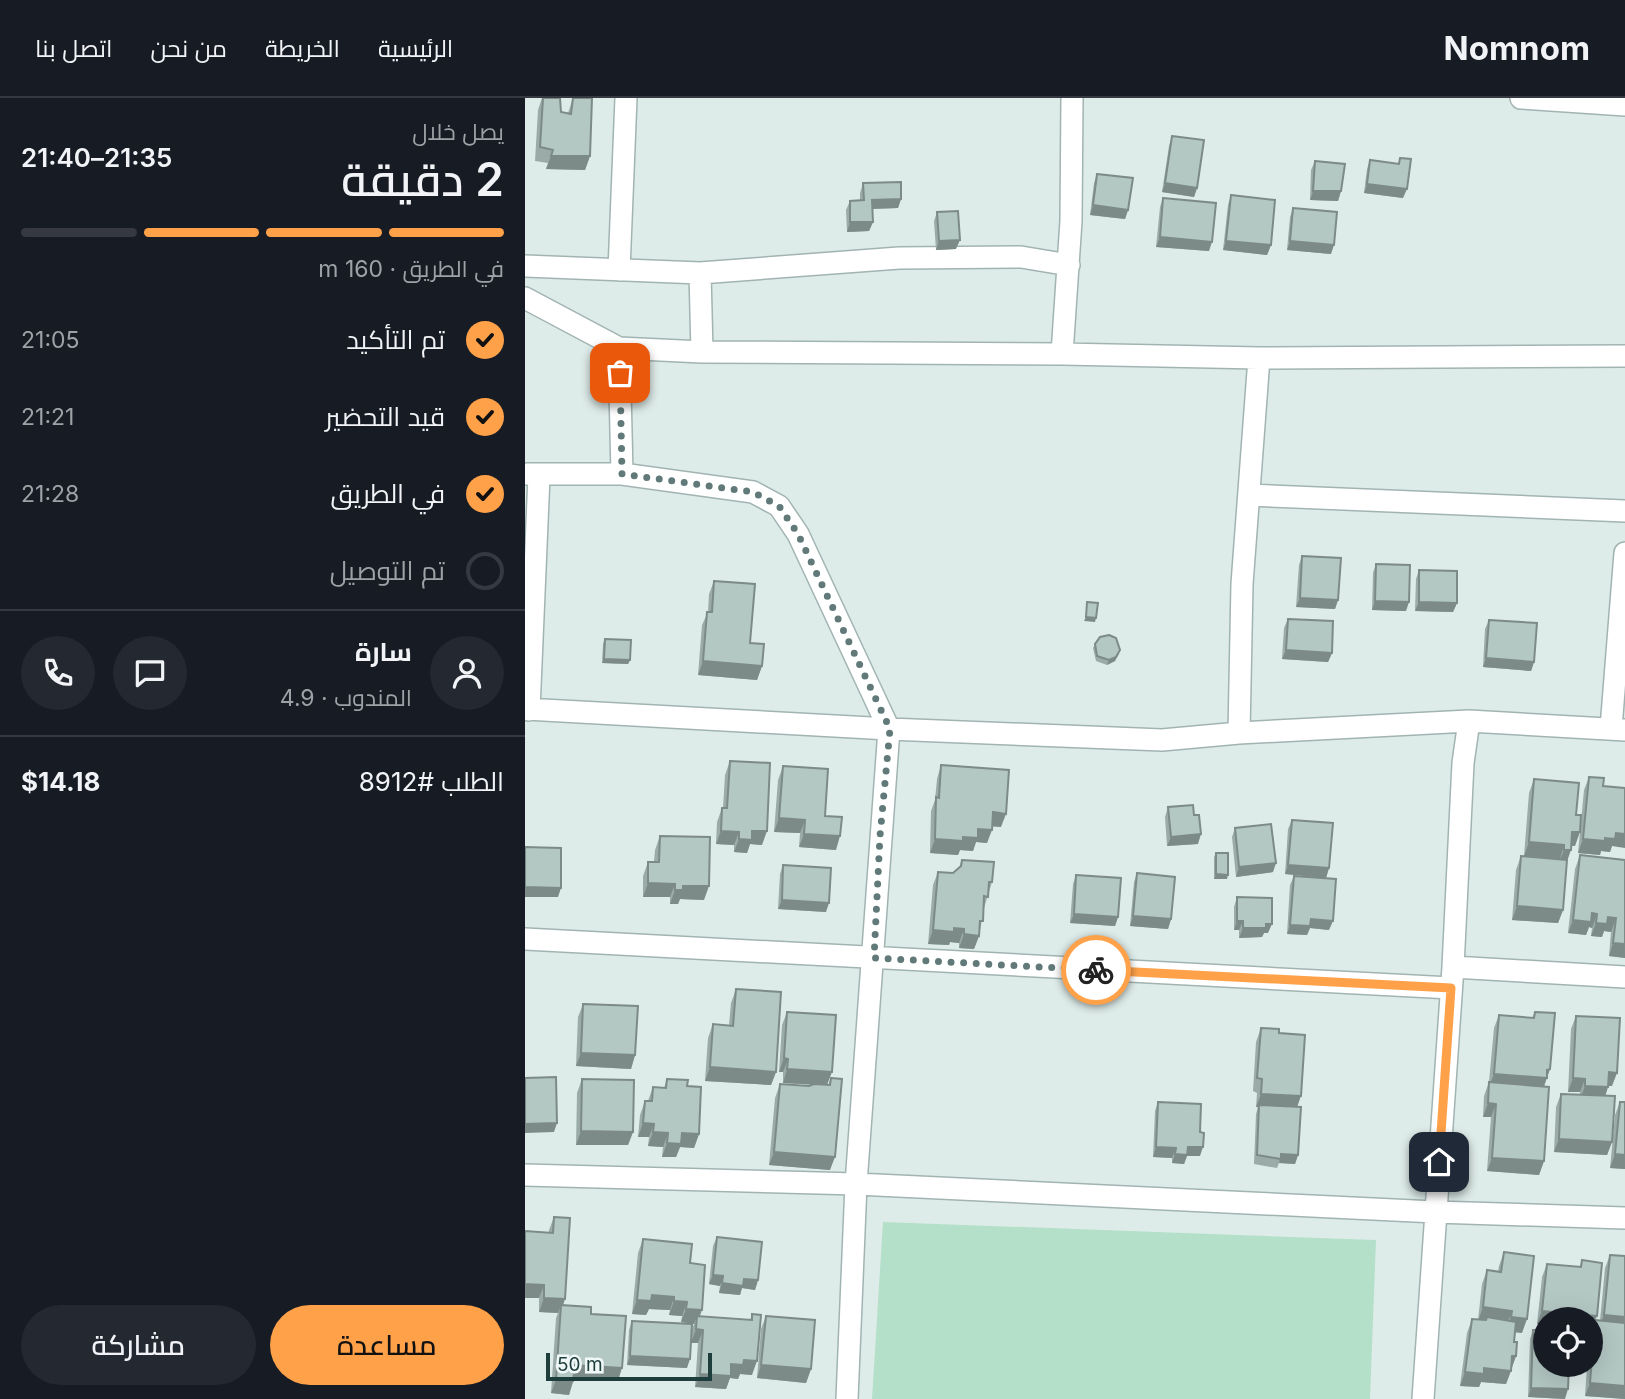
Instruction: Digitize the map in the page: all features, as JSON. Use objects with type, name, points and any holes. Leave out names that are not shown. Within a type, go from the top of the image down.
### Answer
[{"type":"street","points":[[619,270],[626,98]]},
{"type":"street","points":[[1062,354],[1069,265],[1072,98]]},
{"type":"street","points":[[1534,98],[1625,105]]},
{"type":"street","points":[[525,266],[700,273],[899,258],[1021,257],[1069,265]]},
{"type":"street","points":[[700,273],[702,352]]},
{"type":"street","points":[[525,298],[619,348],[702,352],[1259,358],[1625,356]]},
{"type":"street","points":[[619,348],[622,474]]},
{"type":"street","points":[[1239,733],[1242,584],[1259,358]]},
{"type":"street","points":[[847,1399],[856,1184],[890,729],[798,534],[779,506],[753,492],[622,474],[532,475],[527,710],[890,729],[1162,740],[1239,733],[1469,721],[1618,729],[1625,553]]},
{"type":"street","points":[[1249,495],[1625,510]]},
{"type":"street","points":[[1423,1399],[1452,977],[1463,763],[1469,721]]},
{"type":"street","points":[[525,939],[874,958],[1452,977],[1625,978]]},
{"type":"street","points":[[525,1175],[856,1184],[1435,1212],[1625,1218]]},
{"type":"green space","points":[[883,1222],[1376,1240],[1370,1399],[872,1399]]},
{"type":"building","points":[[543,98],[560,98],[561,112],[571,114],[573,98],[592,98],[590,156],[551,156],[553,150],[540,147]]},
{"type":"building","points":[[1172,136],[1204,140],[1197,188],[1165,183]]},
{"type":"building","points":[[1400,158],[1411,159],[1407,189],[1367,184],[1370,160],[1399,164]]},
{"type":"building","points":[[1315,161],[1345,164],[1341,191],[1313,191]]},
{"type":"building","points":[[1097,174],[1133,178],[1128,210],[1093,205]]},
{"type":"building","points":[[901,182],[901,199],[872,200],[873,222],[850,222],[850,201],[864,200],[863,183]]},
{"type":"building","points":[[1231,195],[1275,200],[1271,245],[1226,241]]},
{"type":"building","points":[[1163,198],[1216,203],[1212,242],[1160,237]]},
{"type":"building","points":[[1293,208],[1337,212],[1334,245],[1290,241]]},
{"type":"building","points":[[958,211],[960,240],[939,241],[937,212]]},
{"type":"building","points":[[1302,556],[1341,558],[1338,600],[1300,598]]},
{"type":"building","points":[[1376,564],[1410,565],[1409,602],[1375,601]]},
{"type":"building","points":[[1419,570],[1457,571],[1457,603],[1419,602]]},
{"type":"building","points":[[714,581],[755,584],[750,643],[764,644],[762,666],[703,661],[707,612],[712,612]]},
{"type":"building","points":[[1087,602],[1098,603],[1096,618],[1086,617]]},
{"type":"building","points":[[1288,619],[1333,621],[1332,653],[1286,650]]},
{"type":"building","points":[[1489,620],[1537,623],[1534,662],[1486,658]]},
{"type":"building","points":[[1109,635],[1116,638],[1120,650],[1116,657],[1109,660],[1097,656],[1095,644],[1100,637]]},
{"type":"building","points":[[605,639],[631,640],[630,660],[604,659]]},
{"type":"building","points":[[730,761],[770,763],[767,831],[752,831],[752,840],[739,839],[739,832],[721,831],[722,808],[727,808]]},
{"type":"building","points":[[941,765],[1009,770],[1006,814],[993,812],[992,830],[978,829],[978,838],[963,837],[963,841],[935,839],[936,797],[939,798]]},
{"type":"building","points":[[783,766],[828,769],[825,816],[842,817],[840,836],[804,834],[805,820],[779,818]]},
{"type":"building","points":[[1589,777],[1604,778],[1603,786],[1625,788],[1625,834],[1616,833],[1615,839],[1605,838],[1605,841],[1583,839]]},
{"type":"building","points":[[1534,779],[1579,783],[1576,815],[1581,815],[1580,832],[1572,832],[1571,850],[1564,850],[1564,845],[1529,842]]},
{"type":"building","points":[[1193,805],[1194,815],[1199,815],[1201,834],[1171,837],[1168,807]]},
{"type":"building","points":[[1292,820],[1333,823],[1329,868],[1288,865]]},
{"type":"building","points":[[1271,824],[1276,863],[1239,867],[1235,828]]},
{"type":"building","points":[[660,836],[710,837],[709,886],[683,886],[683,890],[675,890],[675,884],[648,883],[648,862],[659,862]]},
{"type":"building","points":[[525,847],[561,848],[561,888],[525,887]]},
{"type":"building","points":[[1216,853],[1228,853],[1228,875],[1216,874]]},
{"type":"building","points":[[1580,855],[1625,860],[1625,944],[1613,943],[1616,918],[1608,917],[1607,924],[1596,923],[1597,914],[1592,913],[1591,922],[1573,920]]},
{"type":"building","points":[[1521,856],[1567,860],[1563,910],[1517,906]]},
{"type":"building","points":[[962,860],[994,862],[988,897],[984,896],[983,921],[980,921],[979,936],[964,934],[964,929],[954,928],[954,932],[933,930],[938,872],[953,873],[961,866]]},
{"type":"building","points":[[783,865],[831,868],[829,903],[782,900]]},
{"type":"building","points":[[1137,873],[1175,877],[1171,919],[1133,916]]},
{"type":"building","points":[[1076,875],[1121,878],[1118,917],[1074,914]]},
{"type":"building","points":[[1294,876],[1336,879],[1333,921],[1311,919],[1310,926],[1290,925]]},
{"type":"building","points":[[1237,897],[1272,898],[1272,924],[1266,924],[1266,928],[1243,928],[1243,921],[1237,921]]},
{"type":"building","points":[[736,989],[781,992],[776,1072],[710,1067],[713,1024],[733,1026]]},
{"type":"building","points":[[583,1004],[638,1006],[635,1055],[581,1053]]},
{"type":"building","points":[[787,1012],[836,1015],[832,1072],[787,1069],[788,1059],[784,1058]]},
{"type":"building","points":[[1535,1012],[1555,1013],[1547,1078],[1494,1074],[1499,1015],[1534,1018]]},
{"type":"building","points":[[1576,1016],[1620,1018],[1617,1073],[1609,1072],[1608,1087],[1585,1086],[1585,1079],[1573,1078]]},
{"type":"building","points":[[1261,1028],[1279,1029],[1279,1033],[1305,1035],[1301,1096],[1261,1094],[1262,1079],[1257,1078]]},
{"type":"building","points":[[556,1077],[557,1123],[525,1124],[525,1078]]},
{"type":"building","points":[[831,1078],[842,1079],[835,1157],[774,1152],[780,1084],[830,1085]]},
{"type":"building","points":[[582,1079],[634,1080],[633,1132],[581,1131]]},
{"type":"building","points":[[667,1079],[688,1080],[687,1086],[701,1087],[699,1134],[682,1133],[681,1144],[667,1143],[668,1133],[653,1132],[654,1124],[643,1123],[645,1101],[652,1101],[653,1087],[666,1088]]},
{"type":"building","points":[[1489,1082],[1549,1087],[1544,1161],[1492,1158],[1496,1104],[1488,1103]]},
{"type":"building","points":[[1561,1094],[1615,1096],[1612,1142],[1559,1139]]},
{"type":"building","points":[[1158,1102],[1201,1104],[1200,1132],[1204,1133],[1203,1147],[1188,1147],[1187,1155],[1175,1154],[1176,1148],[1156,1147]]},
{"type":"building","points":[[1620,1102],[1625,1102],[1625,1155],[1615,1154]]},
{"type":"building","points":[[1259,1105],[1301,1107],[1298,1155],[1281,1154],[1281,1159],[1257,1155]]},
{"type":"building","points":[[554,1217],[570,1218],[565,1299],[544,1298],[544,1285],[525,1284],[525,1231],[553,1233]]},
{"type":"building","points":[[717,1237],[762,1242],[758,1280],[744,1279],[743,1286],[722,1283],[723,1276],[713,1275]]},
{"type":"building","points":[[643,1239],[692,1244],[690,1263],[705,1265],[702,1310],[686,1309],[687,1302],[674,1301],[674,1297],[652,1295],[651,1301],[637,1300]]},
{"type":"building","points":[[1504,1252],[1534,1256],[1527,1319],[1511,1317],[1512,1311],[1483,1307],[1487,1270],[1501,1272]]},
{"type":"building","points":[[1610,1255],[1625,1256],[1625,1317],[1604,1315]]},
{"type":"building","points":[[1582,1260],[1602,1263],[1598,1307],[1542,1307],[1547,1264],[1581,1267]]},
{"type":"building","points":[[561,1305],[591,1307],[591,1314],[626,1316],[622,1368],[575,1365],[573,1381],[556,1380]]},
{"type":"building","points":[[752,1314],[761,1315],[757,1361],[744,1360],[743,1365],[731,1364],[731,1376],[700,1374],[703,1330],[696,1329],[697,1316],[752,1320]]},
{"type":"building","points":[[766,1316],[815,1320],[811,1369],[761,1365]]},
{"type":"building","points":[[1487,1317],[1516,1322],[1516,1356],[1512,1356],[1511,1371],[1484,1368],[1484,1374],[1465,1372],[1472,1319],[1486,1320]]},
{"type":"building","points":[[632,1321],[692,1324],[690,1359],[630,1356]]},
{"type":"building","points":[[1603,1321],[1625,1323],[1625,1386],[1590,1383],[1590,1377],[1603,1377]]},
{"type":"building","points":[[1533,1330],[1533,1377],[1568,1377],[1568,1389],[1531,1388]]},
{"type":"way so far","points":[[620,373],[622,474],[753,492],[779,506],[798,534],[890,729],[880,836],[874,958],[1096,970]]},
{"type":"route","points":[[1096,970],[1451,988],[1439,1162]]}]
